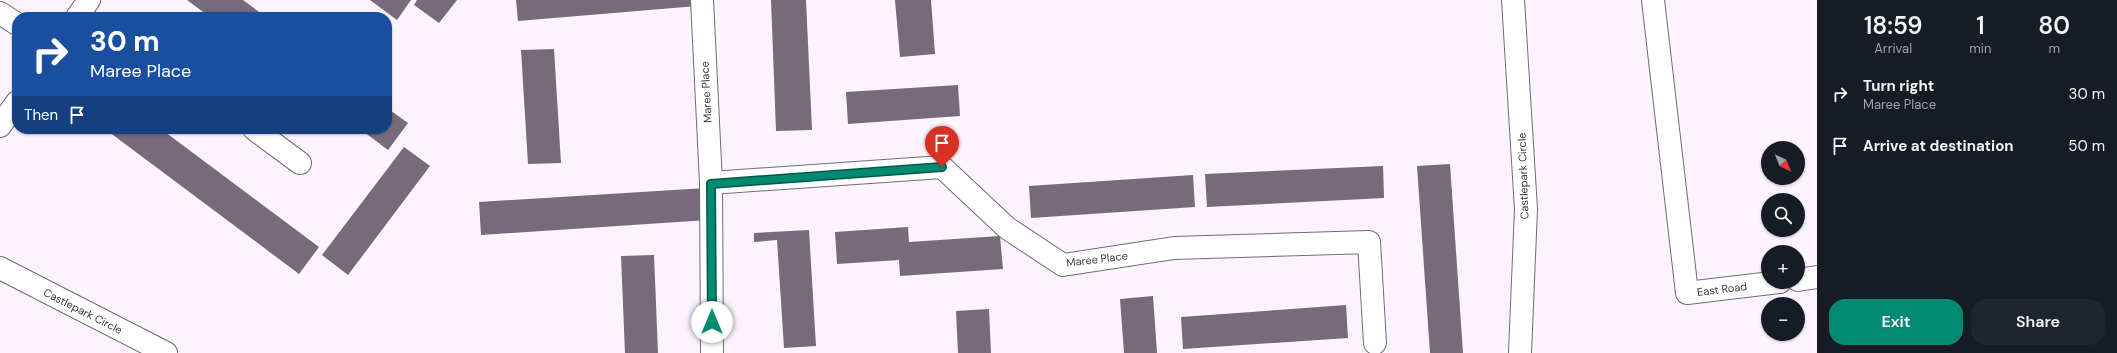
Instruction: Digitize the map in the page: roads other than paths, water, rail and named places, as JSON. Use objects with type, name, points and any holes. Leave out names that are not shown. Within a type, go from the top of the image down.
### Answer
[{"type":"street","name":"Maree Place","points":[[702,0],[711,184],[712,353]]},
{"type":"street","name":"Castlepark Circle","points":[[1513,0],[1526,209],[1520,353]]},
{"type":"street","name":"East Road","points":[[1653,0],[1687,294],[1761,284]]},
{"type":"street","points":[[0,13],[12,21]]},
{"type":"street","points":[[0,126],[12,109]]},
{"type":"street","points":[[261,134],[300,164]]},
{"type":"street","name":"Maree Place","points":[[711,184],[942,167],[1007,228],[1063,265],[1174,248],[1369,242],[1375,343]]},
{"type":"street","name":"Castlepark Circle","points":[[0,268],[166,353]]},
{"type":"street","points":[[1805,279],[1817,278]]}]
